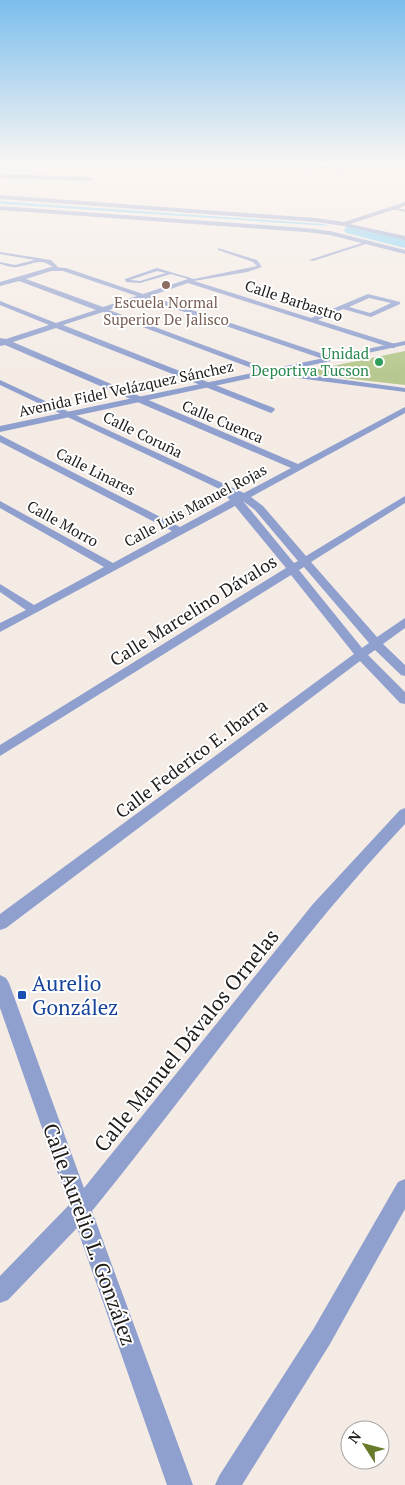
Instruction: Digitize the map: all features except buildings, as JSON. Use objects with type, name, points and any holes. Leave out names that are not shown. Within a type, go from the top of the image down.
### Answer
[{"type":"street","points":[[339,234],[405,252]]},
{"type":"street","points":[[389,234],[405,238]]},
{"type":"street","points":[[0,284],[57,268],[64,269],[329,359]]},
{"type":"street","points":[[18,278],[270,372],[405,390]]},
{"type":"street","points":[[2,342],[190,280]]},
{"type":"street","name":"Calle Barbastro","points":[[190,280],[392,346]]},
{"type":"street","points":[[312,320],[342,307],[372,296],[398,303],[371,315],[342,307]]},
{"type":"street","points":[[0,303],[271,410]]},
{"type":"street","name":"Calle Cuenca","points":[[2,342],[297,468]]},
{"type":"street","name":"Avenida Fidel Velázquez Sánchez","points":[[0,429],[405,343]]},
{"type":"street","name":"Calle Coruña","points":[[0,382],[218,486],[259,508],[376,644],[405,672]]},
{"type":"street","name":"Calle Luis Manuel Rojas","points":[[0,628],[405,410]]},
{"type":"street","name":"Calle Linares","points":[[0,438],[179,531]]},
{"type":"street","points":[[239,498],[292,570],[361,655],[405,700]]},
{"type":"street","name":"Calle Marcelino Dávalos","points":[[0,751],[405,499]]},
{"type":"street","name":"Calle Morro","points":[[0,504],[112,568]]},
{"type":"street","points":[[0,587],[34,610]]},
{"type":"street","name":"Calle Federico E. Ibarra","points":[[0,923],[405,622]]},
{"type":"street","name":"Calle Manuel Dávalos Ornelas","points":[[0,1292],[81,1209],[314,915],[372,848],[405,814]]},
{"type":"street","name":"Calle Aurelio L. González","points":[[0,983],[180,1485]]},
{"type":"street","points":[[228,1485],[322,1336],[405,1189]]},
{"type":"lane","points":[[311,260],[370,242]]},
{"type":"lane","points":[[172,273],[137,283],[126,280],[157,269],[172,273],[190,280],[247,272],[260,267],[255,262],[220,249]]},
{"type":"lane","points":[[0,253],[42,260],[53,263],[57,268]]},
{"type":"lane","points":[[0,263],[15,266],[42,260]]},
{"type":"green space","name":"Unidad Deportiva Tucson","points":[[405,351],[405,385],[299,373]]},
{"type":"waterway","points":[[370,234],[405,243]]},
{"type":"place","name":"Escuela Normal Superior De Jalisco","points":[[166,285]]},
{"type":"place","name":"Unidad Deportiva Tucson","points":[[379,362]]},
{"type":"place","name":"Aurelio González","points":[[22,995]]}]
